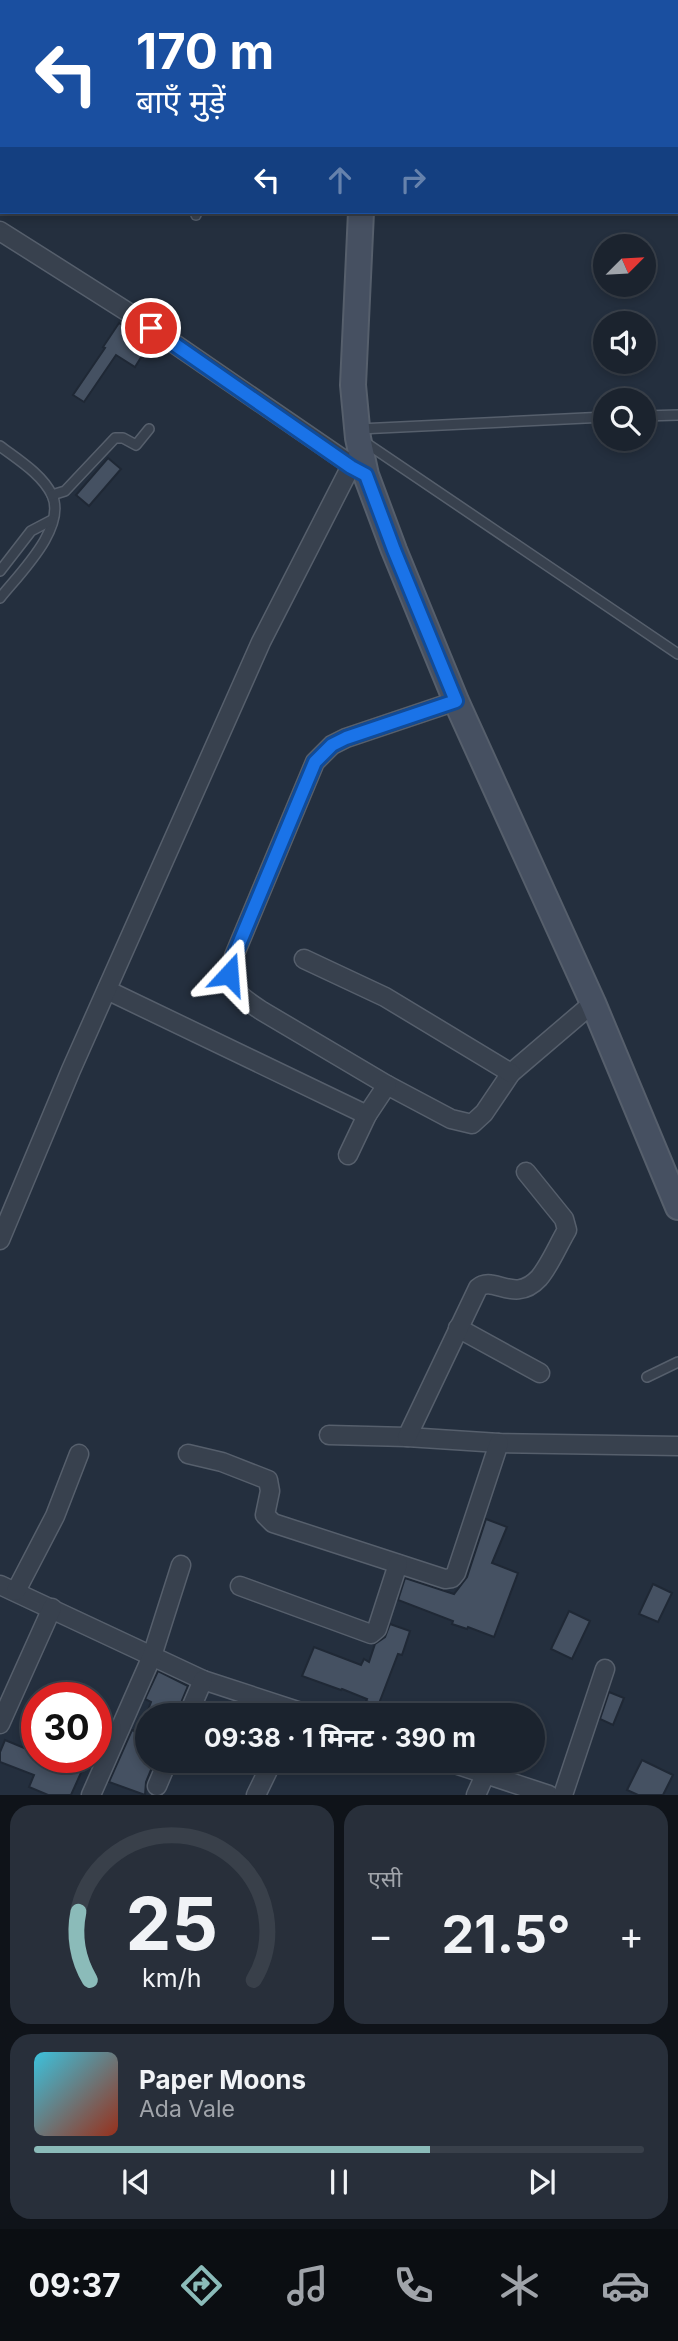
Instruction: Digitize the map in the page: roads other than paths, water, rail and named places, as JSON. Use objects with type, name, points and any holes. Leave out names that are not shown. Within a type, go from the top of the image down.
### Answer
[{"type":"main road","points":[[361,214],[354,385],[358,471],[394,550],[456,701],[593,1003],[678,1207]]},
{"type":"street","points":[[0,232],[134,316],[358,471],[272,620],[71,1070],[0,1240]]},
{"type":"street","points":[[456,701],[346,738],[332,745],[315,762],[234,956],[229,974],[234,987],[243,999],[387,1085],[451,1119],[472,1124],[484,1113],[511,1073],[593,1003]]},
{"type":"street","points":[[304,959],[385,997],[511,1073]]},
{"type":"street","points":[[107,990],[367,1115]]},
{"type":"street","points":[[348,1155],[367,1115],[387,1085]]},
{"type":"street","points":[[407,1437],[458,1328],[482,1284],[488,1283],[518,1291],[533,1283],[543,1272],[567,1230],[564,1219],[526,1172]]},
{"type":"street","points":[[458,1328],[540,1373]]},
{"type":"street","points":[[329,1435],[499,1443],[678,1446]]},
{"type":"street","points":[[188,1454],[222,1462],[268,1480],[271,1485],[265,1515],[273,1523],[445,1579],[452,1578],[456,1573],[499,1443]]},
{"type":"street","points":[[79,1454],[55,1516],[8,1588],[203,1680],[271,1703]]},
{"type":"street","points":[[240,1586],[371,1634],[377,1629],[398,1564]]},
{"type":"street","points":[[91,1795],[152,1656],[181,1565]]},
{"type":"street","points":[[0,1724],[52,1608]]},
{"type":"street","points":[[479,1773],[550,1794],[605,1669]]},
{"type":"street","points":[[193,1703],[203,1680]]},
{"type":"street","points":[[157,1786],[162,1773]]},
{"type":"street","points":[[256,1795],[266,1773]]},
{"type":"street","points":[[476,1795],[485,1775]]},
{"type":"lane","points":[[656,416],[678,415]]},
{"type":"lane","points":[[358,433],[593,418]]},
{"type":"lane","points":[[52,495],[65,491],[115,438],[123,438],[136,445],[149,429]]},
{"type":"lane","points":[[358,433],[678,654]]},
{"type":"lane","points":[[0,446],[40,479],[52,495],[54,509],[50,534],[44,544],[0,597]]},
{"type":"lane","points":[[0,571],[31,531],[52,520]]},
{"type":"lane","points":[[647,1377],[678,1362]]}]
